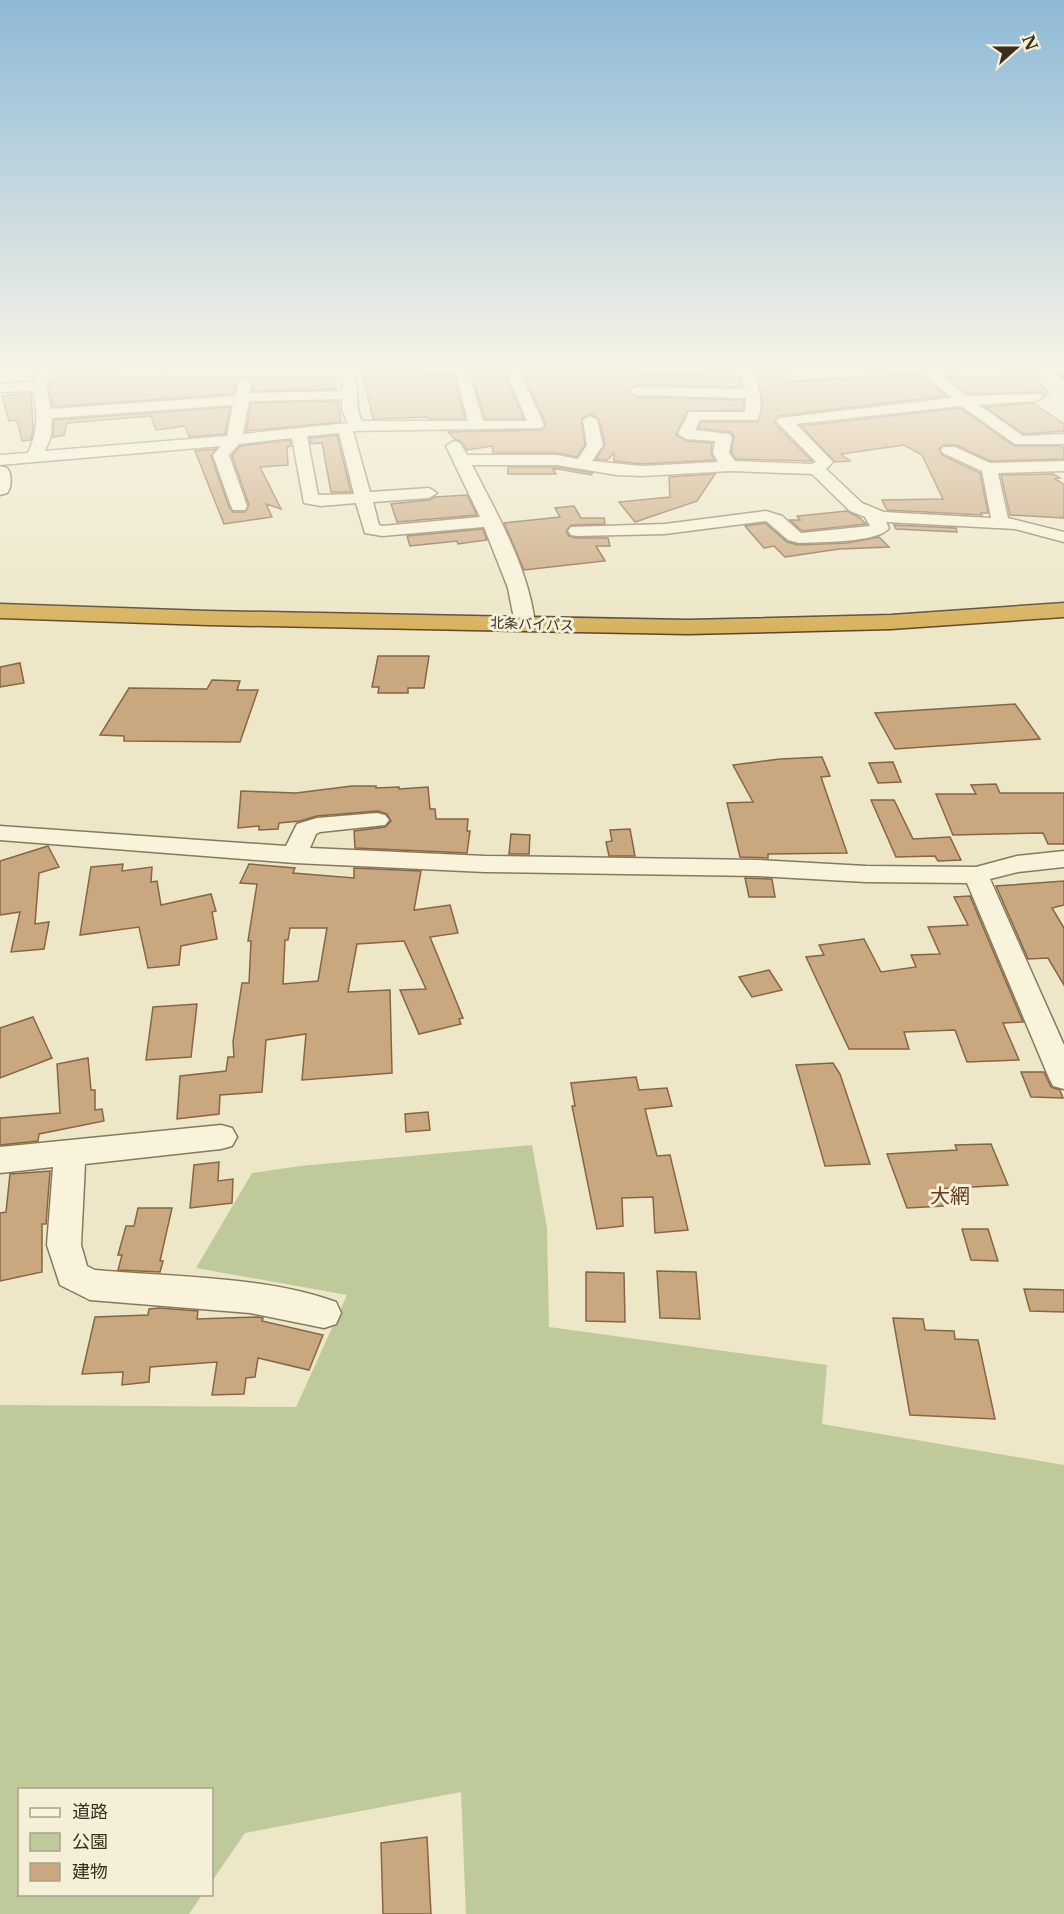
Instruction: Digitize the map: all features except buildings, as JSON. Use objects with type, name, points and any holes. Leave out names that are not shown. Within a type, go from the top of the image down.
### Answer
[{"type":"highway","name":"北条バイパス","points":[[0,598],[753,627],[974,618],[1064,607]]},
{"type":"highway","name":"北条バイパス","points":[[0,611],[526,619]]},
{"type":"street","points":[[0,460],[32,456]]},
{"type":"street","points":[[221,456],[238,506]]},
{"type":"street","points":[[303,456],[310,499],[321,501],[429,492]]},
{"type":"street","points":[[356,456],[362,498],[371,529],[489,521]]},
{"type":"street","points":[[459,456],[489,521],[526,619]]},
{"type":"street","points":[[583,463],[588,456]]},
{"type":"street","points":[[721,456],[731,466]]},
{"type":"street","points":[[461,460],[529,459],[642,471],[731,466],[816,469],[825,462],[819,456]]},
{"type":"street","points":[[961,456],[988,468],[1064,466]]},
{"type":"street","points":[[988,468],[1001,524]]},
{"type":"street","points":[[816,469],[856,507],[881,517],[1016,524],[1064,537]]},
{"type":"street","points":[[0,472],[0,489]]},
{"type":"street","points":[[577,531],[665,529],[766,516],[778,519],[791,536],[799,538],[871,532],[880,528],[872,513]]},
{"type":"street","points":[[295,855],[306,829],[317,825],[377,820]]},
{"type":"street","points":[[0,833],[295,855],[485,864],[758,868],[866,874],[976,875],[1017,864],[1064,859]]},
{"type":"street","points":[[976,875],[1064,1078]]},
{"type":"street","points":[[0,1160],[220,1137]]},
{"type":"street","points":[[70,1154],[64,1245],[72,1275],[90,1285],[250,1298],[324,1313]]},
{"type":"green space","points":[[532,1145],[547,1228],[549,1327],[827,1365],[822,1424],[1064,1465],[1064,1914],[466,1914],[461,1792],[245,1833],[213,1880],[213,1788],[18,1788],[18,1896],[201,1896],[189,1914],[0,1914],[0,1405],[296,1407],[347,1295],[196,1268],[252,1173],[300,1166]]},
{"type":"district","name":"大網","points":[[950,1196]]}]
